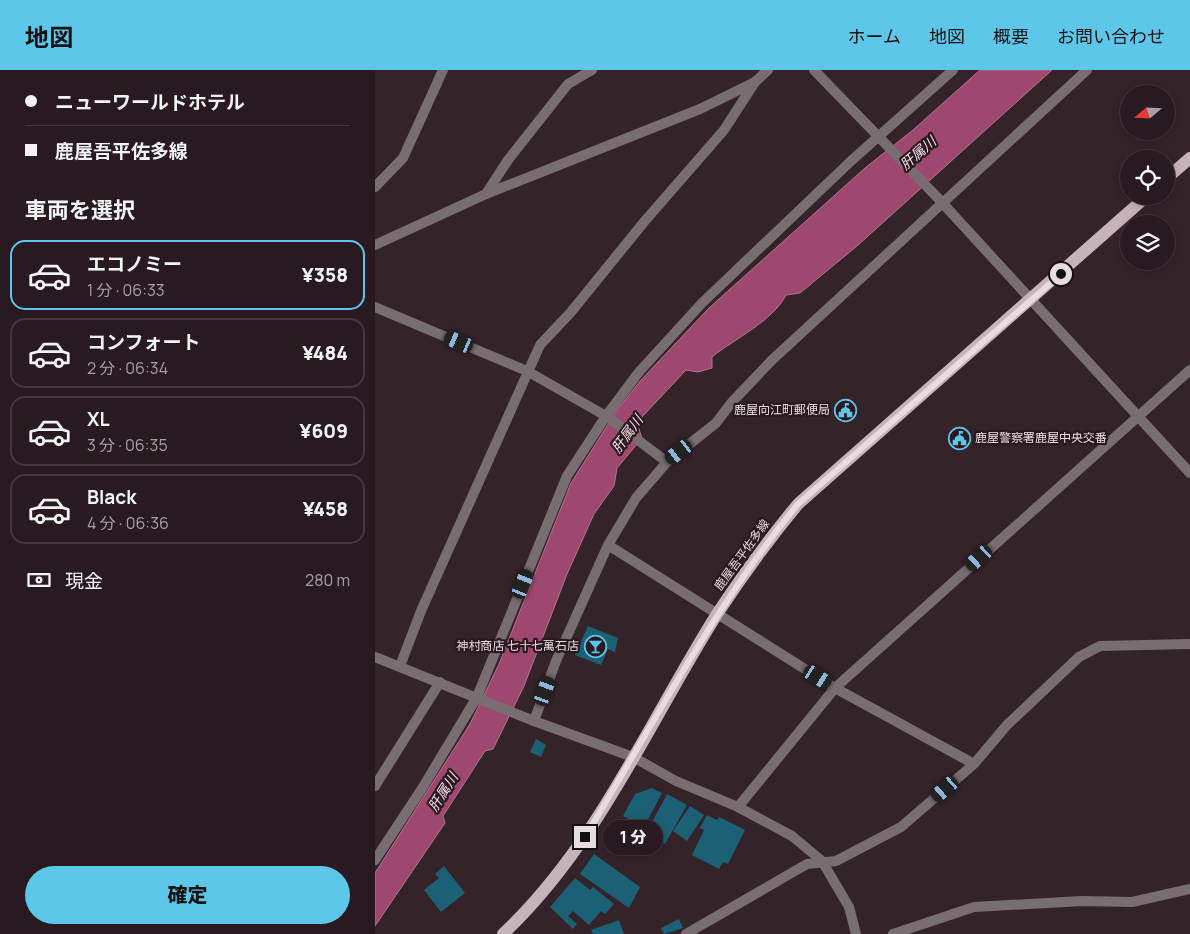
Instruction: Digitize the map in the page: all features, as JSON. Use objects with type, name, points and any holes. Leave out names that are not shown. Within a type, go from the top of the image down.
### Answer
[{"type":"main road","points":[[1175,171],[1190,158]]},
{"type":"main road","name":"鹿屋吾平佐多線","points":[[503,934],[529,910],[575,853],[717,614],[769,539],[798,504],[1137,205]]},
{"type":"street","points":[[375,187],[403,158],[443,70]]},
{"type":"street","points":[[486,194],[508,160],[568,84],[592,70]]},
{"type":"street","points":[[400,666],[421,611],[540,345],[571,312],[644,222],[725,130],[755,82],[767,70]]},
{"type":"street","points":[[814,70],[939,199],[1190,473]]},
{"type":"street","points":[[375,860],[423,787],[477,697],[567,476],[609,419],[639,372],[702,303],[882,139],[953,70]]},
{"type":"street","points":[[534,721],[556,661],[608,545],[637,498],[667,462],[716,423],[732,402],[772,360],[939,199],[1087,70]]},
{"type":"street","points":[[375,245],[486,194],[644,133],[755,82]]},
{"type":"street","points":[[375,307],[527,371],[609,419],[667,462]]},
{"type":"street","points":[[738,807],[835,688],[1137,415],[1190,370]]},
{"type":"street","points":[[608,545],[835,688],[974,764]]},
{"type":"street","points":[[686,934],[807,864],[821,861],[836,861],[901,827],[974,764],[1007,725],[1079,657],[1100,646],[1190,644]]},
{"type":"street","points":[[375,657],[534,721],[633,758],[676,781],[738,807],[792,836],[821,861],[849,908],[856,934]]},
{"type":"street","points":[[375,786],[440,682]]},
{"type":"street","points":[[893,934],[973,907],[1082,901],[1132,902],[1190,889]]},
{"type":"water","name":"肝属川","points":[[980,70],[1052,70],[857,246],[800,293],[786,295],[763,321],[712,357],[712,368],[698,372],[686,370],[641,418],[638,426],[642,438],[617,468],[614,486],[594,514],[567,574],[524,686],[493,749],[485,751],[443,816],[445,823],[375,926],[375,873],[470,724],[499,664],[571,483],[617,410],[641,380],[709,308],[865,168],[913,130]]},
{"type":"building","points":[[588,626],[618,638],[615,652],[608,649],[601,665],[575,655]]},
{"type":"building","points":[[536,739],[546,745],[541,757],[530,752]]},
{"type":"building","points":[[652,788],[662,793],[644,827],[623,816],[635,794]]},
{"type":"building","points":[[667,794],[687,805],[665,844],[650,835],[654,828],[650,826]]},
{"type":"building","points":[[690,806],[704,815],[687,841],[673,831]]},
{"type":"building","points":[[707,815],[717,820],[719,817],[745,830],[728,864],[723,862],[719,869],[692,855],[704,830],[700,828]]},
{"type":"building","points":[[594,854],[640,887],[629,908],[580,874]]},
{"type":"building","points":[[444,866],[465,893],[441,912],[424,890],[439,878],[435,874]]},
{"type":"building","points":[[575,878],[590,890],[593,887],[614,904],[605,914],[601,911],[589,925],[573,911],[568,916],[577,924],[573,929],[550,907]]},
{"type":"building","points":[[679,919],[683,928],[664,934],[661,928]]},
{"type":"building","points":[[619,920],[624,934],[593,934],[591,930]]},
{"type":"place","name":"鹿屋向江町郵便局","points":[[846,410]]},
{"type":"place","name":"鹿屋警察署鹿屋中央交番","points":[[959,438]]},
{"type":"place","name":"神村商店 七十七萬石店","points":[[595,646]]},
{"type":"route","points":[[585,837],[717,614],[769,539],[798,504],[1061,274]]}]
